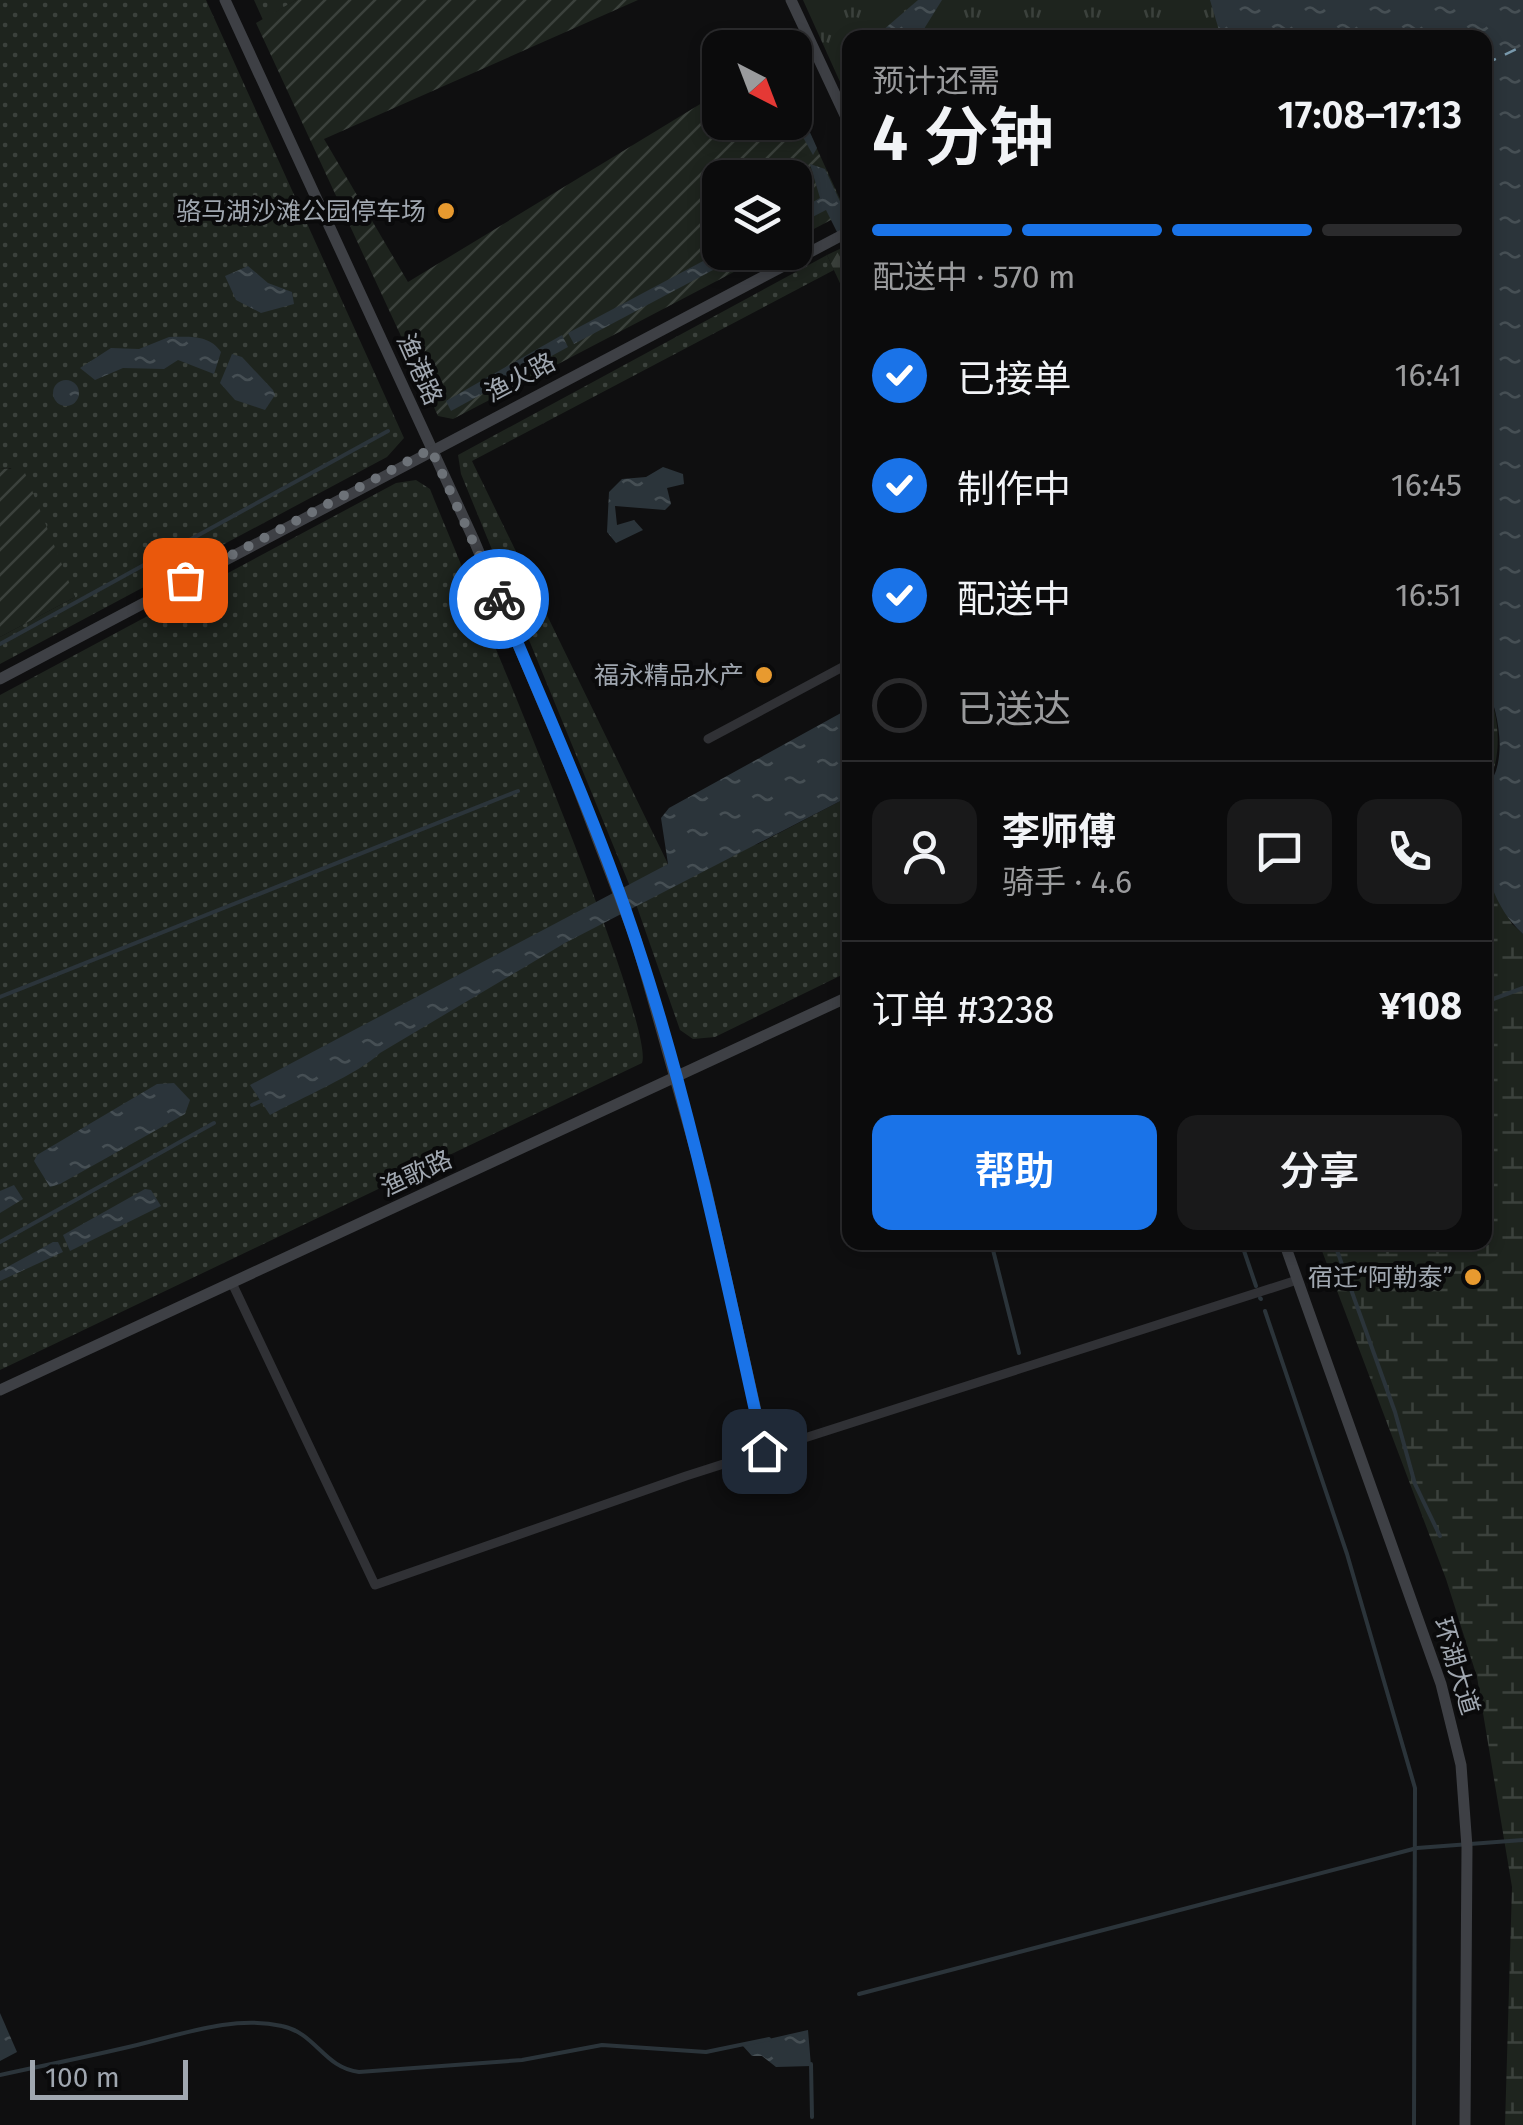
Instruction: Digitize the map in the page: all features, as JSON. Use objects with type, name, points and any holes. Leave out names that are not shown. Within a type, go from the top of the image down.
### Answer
[{"type":"street","name":"渔港路","points":[[225,0],[431,449],[594,829],[636,940],[705,1184],[764,1451]]},
{"type":"street","points":[[791,0],[842,109]]},
{"type":"street","name":"渔火路","points":[[0,678],[842,234]]},
{"type":"street","points":[[708,739],[842,667]]},
{"type":"street","name":"渔歌路","points":[[0,1390],[842,1000]]},
{"type":"street","name":"环湖大道","points":[[1287,1250],[1441,1684],[1461,1765],[1467,1842],[1465,2125]]},
{"type":"street","points":[[232,1283],[375,1585],[764,1451],[1297,1280]]},
{"type":"green space","points":[[0,0],[206,0],[404,438],[387,457],[0,664],[0,637],[75,597],[11,468],[0,469]]},
{"type":"green space","points":[[254,0],[296,0],[263,20]]},
{"type":"green space","points":[[296,0],[638,0],[324,139],[408,282],[702,103],[702,140],[812,138],[842,203],[842,214],[812,230],[812,160],[702,160],[702,270],[738,270],[453,419],[438,416],[256,23]]},
{"type":"green space","points":[[803,0],[1281,0],[1294,30],[842,30],[842,86]]},
{"type":"green space","points":[[842,248],[842,288],[827,255]]},
{"type":"green space","points":[[827,255],[834,270],[472,461],[668,864],[758,844],[842,800],[842,975],[715,1037],[693,1039],[680,1030],[629,884],[461,474],[458,455],[799,270],[812,270],[812,263]]},
{"type":"green space","points":[[23,468],[75,597],[0,637],[0,469]]},
{"type":"green space","points":[[416,480],[430,489],[589,883],[638,1030],[642,1063],[0,1370],[0,695],[396,483]]},
{"type":"green space","points":[[1492,704],[1498,738],[1492,776]]},
{"type":"green space","points":[[1492,887],[1512,924],[1523,934],[1523,2125],[1505,2125],[1512,1887],[1477,1677],[1446,1579],[1322,1250],[1492,1250]]},
{"type":"water","points":[[918,0],[942,0],[923,30],[883,30]]},
{"type":"water","points":[[1210,0],[1523,0],[1523,934],[1492,888],[1492,779],[1500,746],[1492,704],[1492,30],[1219,30]]},
{"type":"water","points":[[812,137],[817,148],[813,155],[805,140]]},
{"type":"water","points":[[812,165],[825,169],[842,206],[842,242],[826,210],[812,217],[812,202],[820,198]]},
{"type":"water","points":[[702,262],[702,270],[713,270],[574,344],[568,333]]},
{"type":"water","points":[[248,266],[268,283],[292,292],[294,304],[261,313],[236,300],[225,276]]},
{"type":"water","points":[[562,335],[568,347],[451,411],[446,401]]},
{"type":"water","points":[[169,337],[198,338],[216,346],[221,352],[214,374],[178,360],[164,369],[123,368],[95,380],[80,368],[111,348],[139,349]]},
{"type":"water","points":[[232,354],[242,357],[273,390],[275,395],[265,410],[235,400],[220,383]]},
{"type":"water","points":[[66,380],[75,384],[79,393],[75,402],[66,406],[57,402],[53,393],[57,384]]},
{"type":"water","points":[[663,467],[683,474],[684,484],[667,488],[671,504],[665,510],[615,506],[617,525],[634,520],[643,530],[616,543],[607,532],[609,492],[622,479],[646,477]]},
{"type":"water","points":[[842,712],[842,800],[565,943],[358,1069],[270,1115],[250,1085],[668,864],[661,818],[669,808]]},
{"type":"water","points":[[174,1083],[190,1100],[185,1114],[50,1187],[34,1161],[37,1155],[157,1084]]},
{"type":"water","points":[[14,1185],[23,1199],[0,1213],[0,1191]]},
{"type":"water","points":[[145,1189],[151,1190],[161,1206],[70,1251],[63,1235]]},
{"type":"water","points":[[58,1242],[63,1252],[0,1281],[0,1271]]},
{"type":"water","points":[[0,2013],[17,2052],[0,2061]]},
{"type":"water","points":[[808,2030],[811,2066],[776,2067],[762,2056],[752,2056],[742,2045]]},
{"type":"waterway","points":[[0,644],[388,431]]},
{"type":"waterway","points":[[0,997],[518,791]]},
{"type":"waterway","points":[[1492,999],[1523,988]]},
{"type":"waterway","points":[[252,1105],[261,1101]]},
{"type":"waterway","points":[[0,1242],[214,1123]]},
{"type":"waterway","points":[[993,1250],[1019,1353]]},
{"type":"waterway","points":[[1244,1250],[1256,1286]]},
{"type":"waterway","points":[[1337,1250],[1395,1412],[1415,1484],[1440,1536]]},
{"type":"waterway","points":[[1265,1311],[1347,1554],[1415,1788],[1414,2125]]},
{"type":"waterway","points":[[859,1994],[1417,1848],[1523,1840]]},
{"type":"waterway","points":[[0,2075],[209,2027],[246,2023],[294,2030],[337,2064],[359,2072],[522,2060],[602,2045],[706,2052],[769,2039]]},
{"type":"waterway","points":[[811,2064],[812,2117]]},
{"type":"ferry route","points":[[1492,61],[1523,46]]},
{"type":"way so far","points":[[185,580],[431,449],[499,599]]},
{"type":"place","name":"骆马湖沙滩公园停车场","points":[[446,211]]},
{"type":"place","name":"福永精品水产","points":[[764,675]]},
{"type":"place","name":"宿迁“阿勒泰”","points":[[1473,1277]]},
{"type":"route","points":[[499,599],[594,829],[657,1006],[705,1184],[764,1451]]}]
